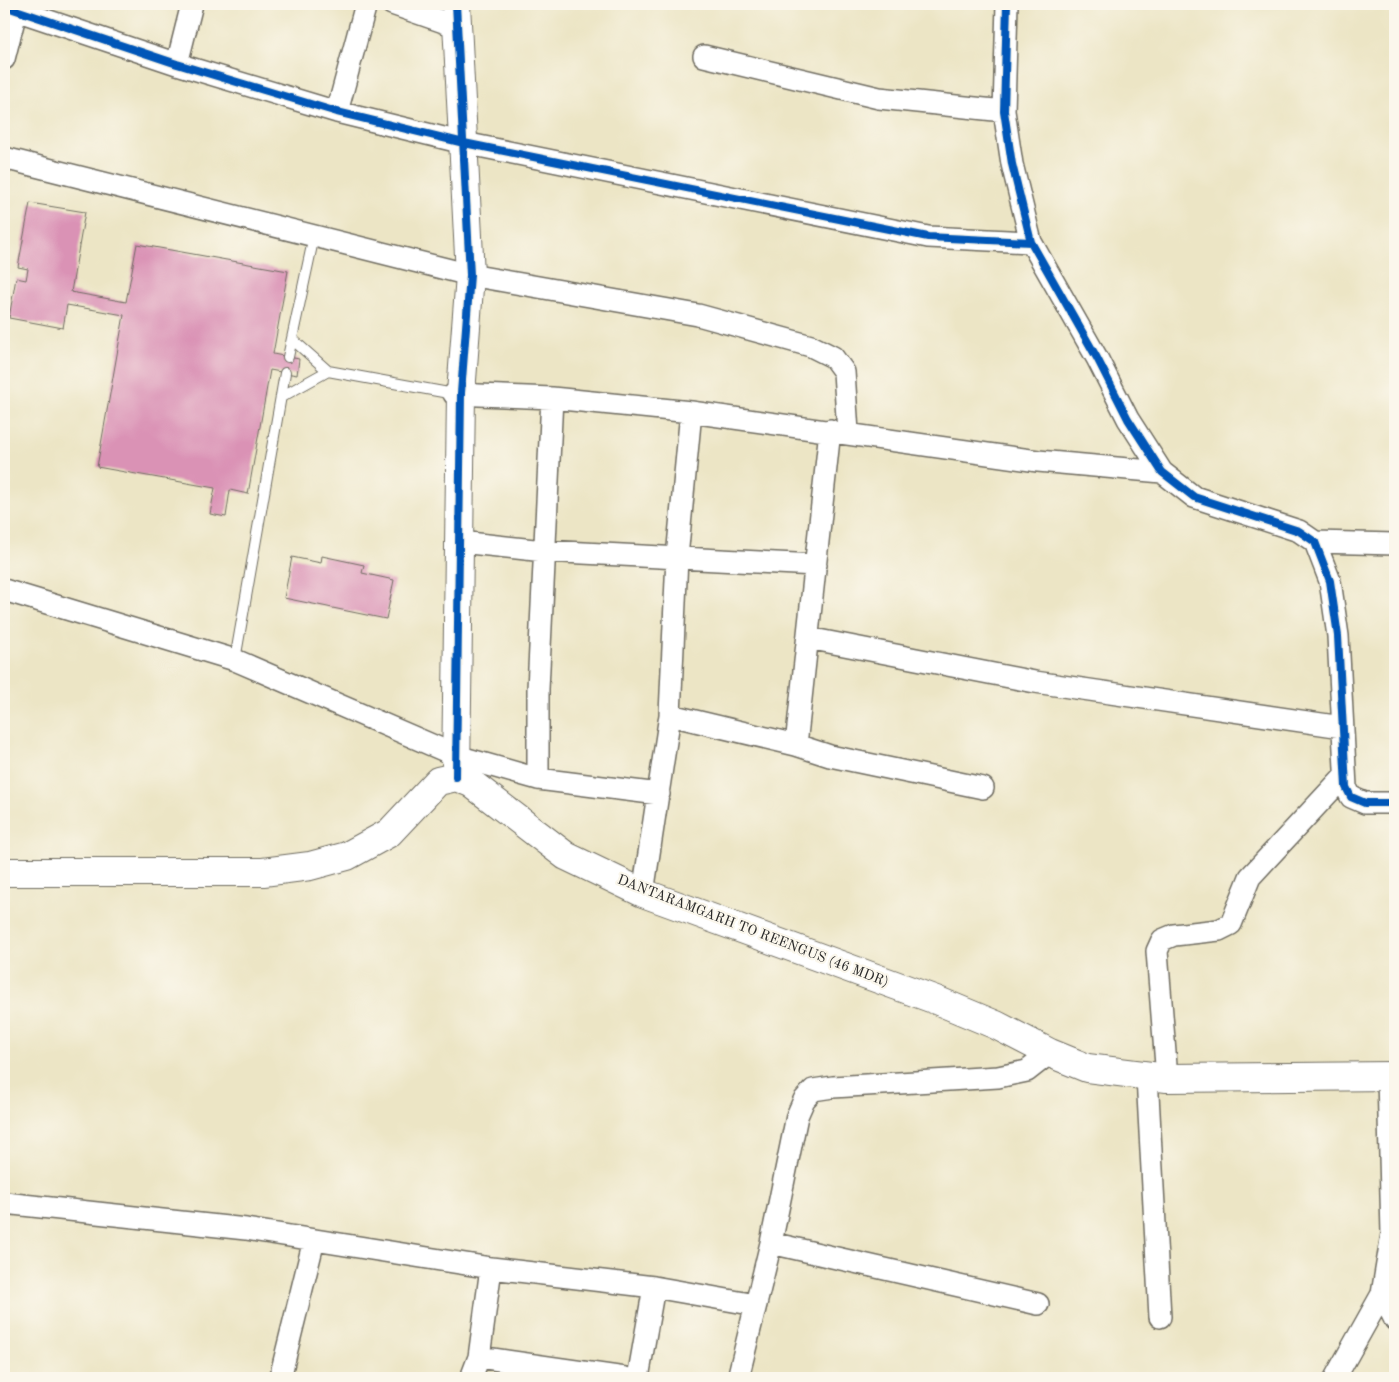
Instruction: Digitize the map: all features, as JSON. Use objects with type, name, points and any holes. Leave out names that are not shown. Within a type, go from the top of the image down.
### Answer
[{"type":"main road","points":[[4,872],[263,872],[310,866],[347,856],[389,833],[438,781],[457,766],[460,542],[458,394],[470,275],[457,15]]},
{"type":"main road","name":"DANTARAMGARH TO REENGUS (46 MDR)","points":[[457,766],[471,782],[566,856],[643,893],[936,1000],[996,1025],[1050,1053],[1087,1068],[1157,1077],[1392,1076]]},
{"type":"street","points":[[177,64],[192,4]]},
{"type":"street","points":[[337,112],[366,4]]},
{"type":"street","points":[[392,4],[457,15]]},
{"type":"street","points":[[1007,4],[1004,111],[1012,164],[1031,242],[1097,358],[1128,419],[1162,472],[1194,497],[1299,531],[1315,542],[1395,544]]},
{"type":"street","points":[[4,59],[13,7],[177,64],[337,112],[464,144],[928,237],[1031,242]]},
{"type":"street","points":[[704,56],[879,98],[1004,111]]},
{"type":"street","points":[[4,158],[470,275],[698,315],[811,346],[833,357],[844,372],[839,431],[816,565],[796,745]]},
{"type":"street","points":[[458,394],[552,398],[691,412],[839,431],[1038,461],[1162,472]]},
{"type":"street","points":[[538,779],[538,689],[552,398]]},
{"type":"street","points":[[643,893],[670,716],[677,558],[691,412]]},
{"type":"street","points":[[460,542],[544,551],[816,565]]},
{"type":"street","points":[[1315,542],[1330,581],[1338,636],[1346,787],[1351,797],[1365,803],[1395,803]]},
{"type":"street","points":[[4,590],[235,660],[457,766],[538,779],[659,794]]},
{"type":"street","points":[[808,638],[1035,682],[1342,727]]},
{"type":"street","points":[[670,716],[796,745],[830,756],[983,788]]},
{"type":"street","points":[[1160,1317],[1157,952],[1162,940],[1174,934],[1219,930],[1231,924],[1250,877],[1346,775]]},
{"type":"street","points":[[738,1378],[771,1243],[797,1116],[804,1100],[813,1090],[998,1077],[1027,1071],[1050,1053]]},
{"type":"street","points":[[1335,1378],[1382,1294],[1392,1234],[1392,1076]]},
{"type":"street","points":[[4,1202],[246,1229],[491,1268],[654,1287],[756,1305]]},
{"type":"street","points":[[280,1378],[314,1240]]},
{"type":"street","points":[[771,1243],[1038,1304]]},
{"type":"street","points":[[471,1378],[479,1357],[491,1268]]},
{"type":"street","points":[[638,1378],[654,1287]]},
{"type":"street","points":[[1382,1294],[1395,1320]]},
{"type":"street","points":[[479,1357],[625,1378]]},
{"type":"lane","points":[[288,357],[314,236]]},
{"type":"lane","points":[[292,339],[328,371],[458,394]]},
{"type":"lane","points":[[281,397],[328,371]]},
{"type":"lane","points":[[235,660],[286,373]]},
{"type":"building","points":[[30,203],[85,212],[71,292],[126,302],[137,244],[288,271],[273,354],[299,359],[297,375],[270,370],[248,494],[230,490],[226,517],[210,514],[215,488],[97,467],[124,315],[67,305],[63,328],[9,318],[16,278],[26,280],[28,269],[18,267]]},
{"type":"building","points":[[322,556],[364,565],[362,573],[394,580],[386,619],[284,598],[292,557],[321,563]]},
{"type":"cycle path","points":[[456,4],[470,275],[461,393],[456,777]]},
{"type":"cycle path","points":[[1007,4],[1004,111],[1012,164],[1031,242],[1097,358],[1128,419],[1162,472],[1194,497],[1299,531],[1315,542],[1330,581],[1338,636],[1346,787],[1351,797],[1365,803],[1395,803]]},
{"type":"cycle path","points":[[4,6],[177,64],[337,112],[464,143],[928,237],[1031,242]]}]
